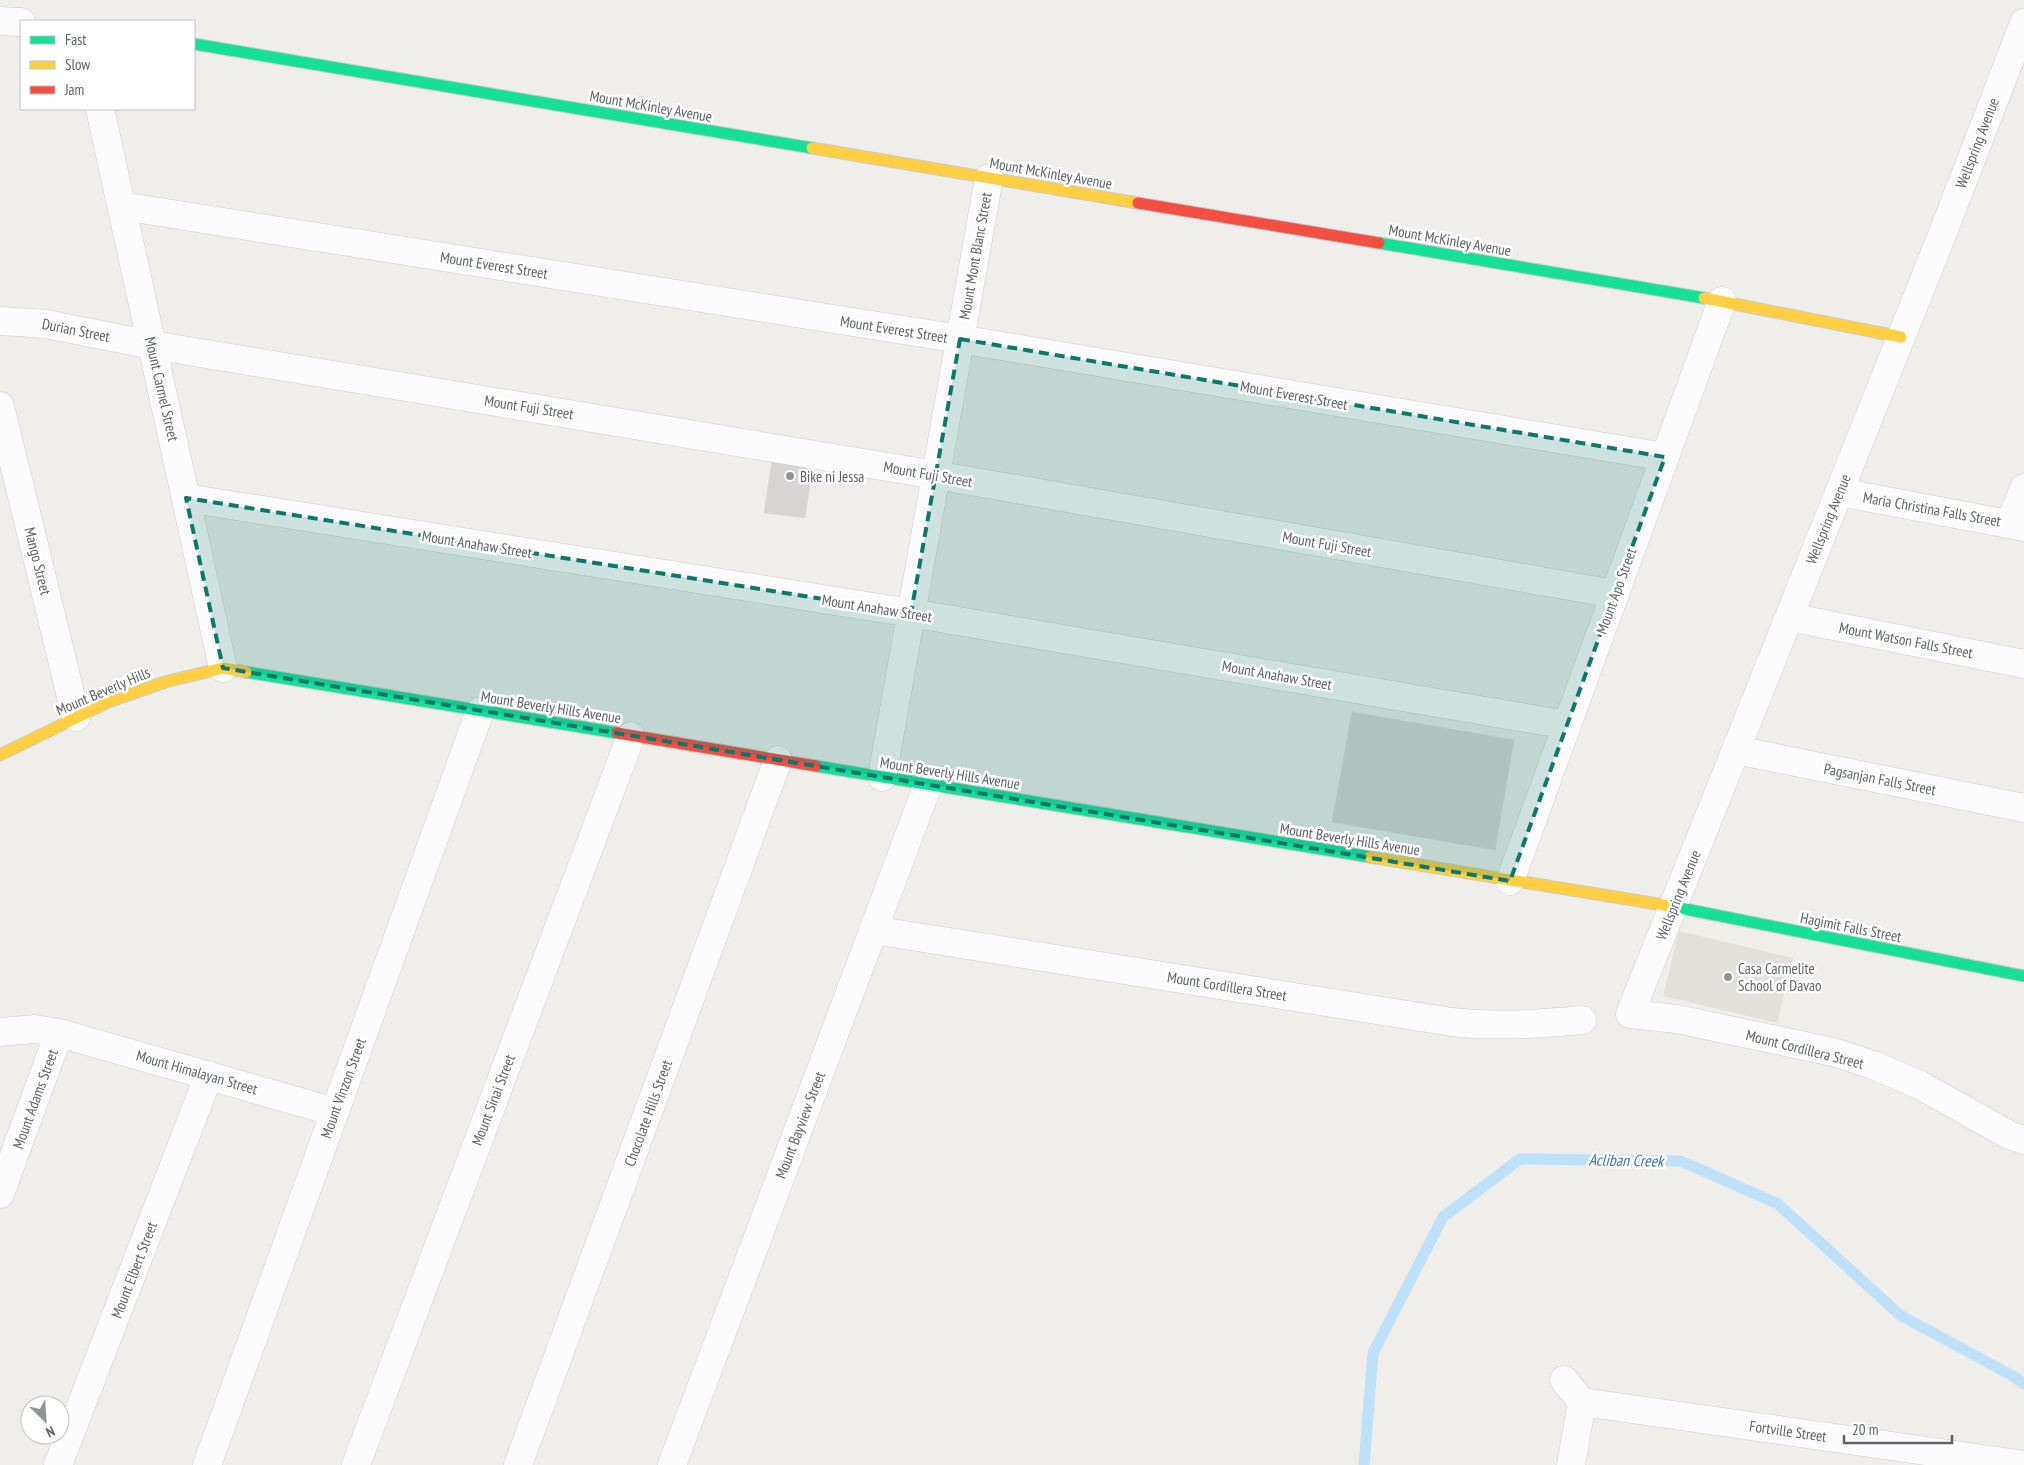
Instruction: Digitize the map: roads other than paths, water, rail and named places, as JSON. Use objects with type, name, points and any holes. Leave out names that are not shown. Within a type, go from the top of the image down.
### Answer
[{"type":"street","points":[[0,21],[20,22]]},
{"type":"street","name":"Wellspring Avenue","points":[[1630,1014],[1942,235],[2014,73],[2024,24]]},
{"type":"street","name":"Mount McKinley Avenue","points":[[195,44],[1722,301],[1901,337]]},
{"type":"street","name":"Mount Carmel Street","points":[[100,110],[223,668]]},
{"type":"street","name":"Mount Mont Blanc Street","points":[[882,777],[989,178]]},
{"type":"street","name":"Mount Everest Street","points":[[122,206],[960,339],[1666,457]]},
{"type":"street","name":"Mount Apo Street","points":[[1510,880],[1722,301]]},
{"type":"street","name":"Durian Street","points":[[0,321],[46,324],[152,345]]},
{"type":"street","name":"Mount Fuji Street","points":[[152,345],[936,475],[1615,594]]},
{"type":"street","name":"Mango Street","points":[[0,406],[76,717]]},
{"type":"street","points":[[2017,525],[2024,488]]},
{"type":"street","name":"Maria Christina Falls Street","points":[[1839,492],[2017,525]]},
{"type":"street","name":"Mount Anahaw Street","points":[[186,498],[912,613],[1567,725]]},
{"type":"street","name":"Mount Watson Falls Street","points":[[1789,617],[2024,664]]},
{"type":"street","name":"Mount Beverly Hills","points":[[0,755],[120,697],[192,673],[223,668]]},
{"type":"street","name":"Mount Beverly Hills Avenue","points":[[223,668],[1673,907]]},
{"type":"street","name":"Mount Vinzon Street","points":[[207,1465],[480,711]]},
{"type":"street","name":"Mount Sinai Street","points":[[356,1465],[631,736]]},
{"type":"street","name":"Pagsanjan Falls Street","points":[[1736,750],[2024,808]]},
{"type":"street","name":"Chocolate Hills Street","points":[[518,1465],[778,760]]},
{"type":"street","name":"Mount Bayview Street","points":[[672,1465],[928,785]]},
{"type":"street","name":"Hagimit Falls Street","points":[[1673,907],[2024,976]]},
{"type":"street","name":"Mount Cordillera Street","points":[[873,930],[1460,1023],[1485,1026],[1527,1025],[1582,1020]]},
{"type":"street","name":"Mount Cordillera Street","points":[[1630,1014],[1678,1019],[1833,1052],[1920,1085],[2009,1135],[2024,1140]]},
{"type":"street","name":"Mount Himalayan Street","points":[[0,1032],[35,1029],[60,1033],[335,1112]]},
{"type":"street","name":"Mount Adams Street","points":[[0,1194],[60,1033]]},
{"type":"street","name":"Mount Elbert Street","points":[[58,1465],[209,1076]]},
{"type":"street","points":[[1564,1380],[1582,1402],[1571,1465]]},
{"type":"street","name":"Fortville Street","points":[[1582,1402],[2024,1465]]},
{"type":"waterway","name":"Acliban Creek","points":[[1364,1465],[1373,1353],[1443,1217],[1520,1159],[1681,1161],[1778,1204],[1900,1315],[2013,1376],[2024,1384]]},
{"type":"place","name":"Bike ni Jessa","points":[[790,476]]},
{"type":"place","name":"Casa Carmelite School of Davao","points":[[1728,977]]}]
